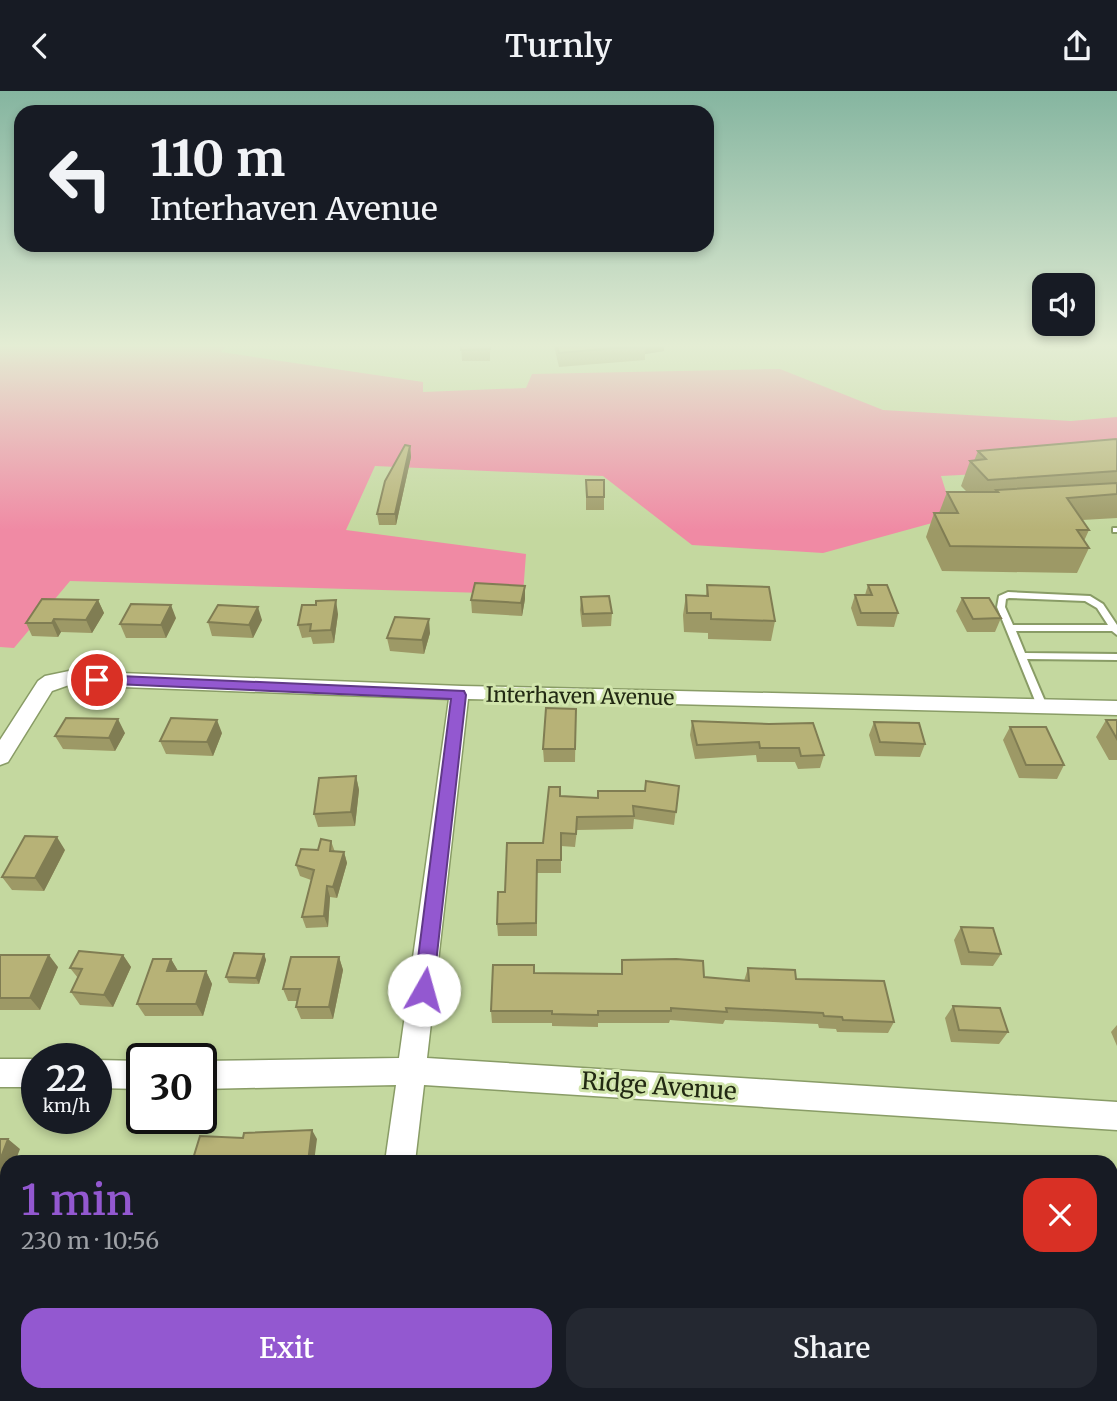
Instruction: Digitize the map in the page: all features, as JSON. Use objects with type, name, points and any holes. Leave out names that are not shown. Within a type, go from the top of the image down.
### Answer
[{"type":"street","name":"Interhaven Avenue","points":[[0,757],[45,686],[52,681],[69,678],[459,695],[576,694],[1117,708]]},
{"type":"street","points":[[401,1155],[414,1071],[459,695]]},
{"type":"street","name":"Ridge Avenue","points":[[217,1075],[414,1071],[1117,1115]]},
{"type":"street","points":[[0,1073],[21,1073]]},
{"type":"lane","points":[[1042,706],[1001,607],[1005,596],[1081,596],[1095,601],[1116,630]]},
{"type":"lane","points":[[1010,628],[1116,630]]},
{"type":"lane","points":[[1021,656],[1117,657]]},
{"type":"shaded area","points":[[0,407],[876,407],[883,410],[1071,421],[1117,417],[1117,467],[941,476],[954,517],[823,553],[692,545],[603,476],[375,466],[346,530],[526,554],[523,594],[70,581],[14,648],[0,647]]},
{"type":"building","points":[[1116,439],[1117,471],[988,480],[970,461],[986,459],[978,451]]},
{"type":"building","points":[[405,445],[410,446],[395,514],[377,514],[385,481]]},
{"type":"building","points":[[586,480],[604,480],[604,497],[587,497]]},
{"type":"building","points":[[1117,483],[1117,494],[1067,498],[1089,530],[1077,530],[1089,548],[950,546],[934,513],[958,513],[947,492],[998,492],[996,490]]},
{"type":"building","points":[[475,583],[525,586],[521,603],[471,600]]},
{"type":"building","points":[[707,585],[769,587],[775,621],[711,619],[711,613],[687,613],[686,595],[708,596]]},
{"type":"building","points":[[868,585],[887,585],[898,613],[861,613],[855,595],[872,595]]},
{"type":"building","points":[[609,596],[612,613],[583,614],[581,597]]},
{"type":"building","points":[[962,598],[989,598],[1001,618],[973,619]]},
{"type":"building","points":[[42,599],[98,600],[86,620],[54,619],[52,623],[26,623]]},
{"type":"building","points":[[336,600],[331,630],[310,631],[311,624],[298,625],[302,605]]},
{"type":"building","points":[[131,604],[171,605],[161,625],[120,624]]},
{"type":"building","points":[[218,605],[258,607],[249,625],[208,622]]},
{"type":"building","points":[[395,617],[429,619],[422,640],[387,638]]},
{"type":"building","points":[[546,708],[576,709],[575,749],[543,749]]},
{"type":"building","points":[[66,718],[118,719],[109,738],[55,736]]},
{"type":"building","points":[[171,718],[217,720],[207,742],[160,741]]},
{"type":"building","points":[[1106,720],[1117,720],[1117,739]]},
{"type":"building","points":[[692,721],[813,723],[824,755],[801,756],[799,748],[760,748],[759,742],[697,745]]},
{"type":"building","points":[[874,722],[919,723],[925,744],[880,742]]},
{"type":"building","points":[[1010,727],[1046,727],[1064,765],[1026,765]]},
{"type":"building","points":[[356,776],[351,812],[314,814],[319,778]]},
{"type":"building","points":[[646,781],[679,786],[676,812],[633,806],[634,816],[577,817],[576,834],[561,833],[561,860],[537,860],[536,923],[497,924],[498,892],[505,892],[507,843],[543,843],[549,787],[560,787],[560,796],[598,798],[598,791],[645,791]]},
{"type":"building","points":[[25,836],[57,837],[35,878],[2,877]]},
{"type":"building","points":[[321,839],[331,841],[330,851],[344,852],[333,887],[327,886],[324,916],[302,917],[314,870],[296,865],[301,849],[318,850]]},
{"type":"building","points":[[961,927],[993,928],[1001,954],[969,952]]},
{"type":"building","points":[[79,951],[123,955],[104,995],[71,992],[82,969],[70,968]]},
{"type":"building","points":[[234,953],[264,954],[256,978],[226,977]]},
{"type":"building","points":[[0,955],[49,955],[30,998],[0,998]]},
{"type":"building","points":[[291,957],[339,957],[329,1007],[296,1007],[300,989],[283,989]]},
{"type":"building","points":[[153,959],[171,959],[167,971],[206,971],[196,1004],[137,1004]]},
{"type":"building","points":[[622,960],[703,961],[704,977],[749,981],[748,968],[795,970],[796,979],[884,981],[894,1022],[843,1020],[842,1017],[824,1016],[823,1013],[726,1008],[727,1012],[671,1008],[671,1011],[598,1011],[598,1015],[552,1014],[552,1011],[491,1011],[493,965],[534,965],[534,973],[622,974]]},
{"type":"building","points":[[953,1006],[1000,1008],[1008,1032],[959,1030]]},
{"type":"building","points":[[312,1130],[309,1155],[194,1155],[200,1136],[243,1138],[244,1133]]},
{"type":"building","points":[[0,1139],[8,1139],[2,1155]]},
{"type":"route","points":[[97,680],[459,695],[424,990]]}]
